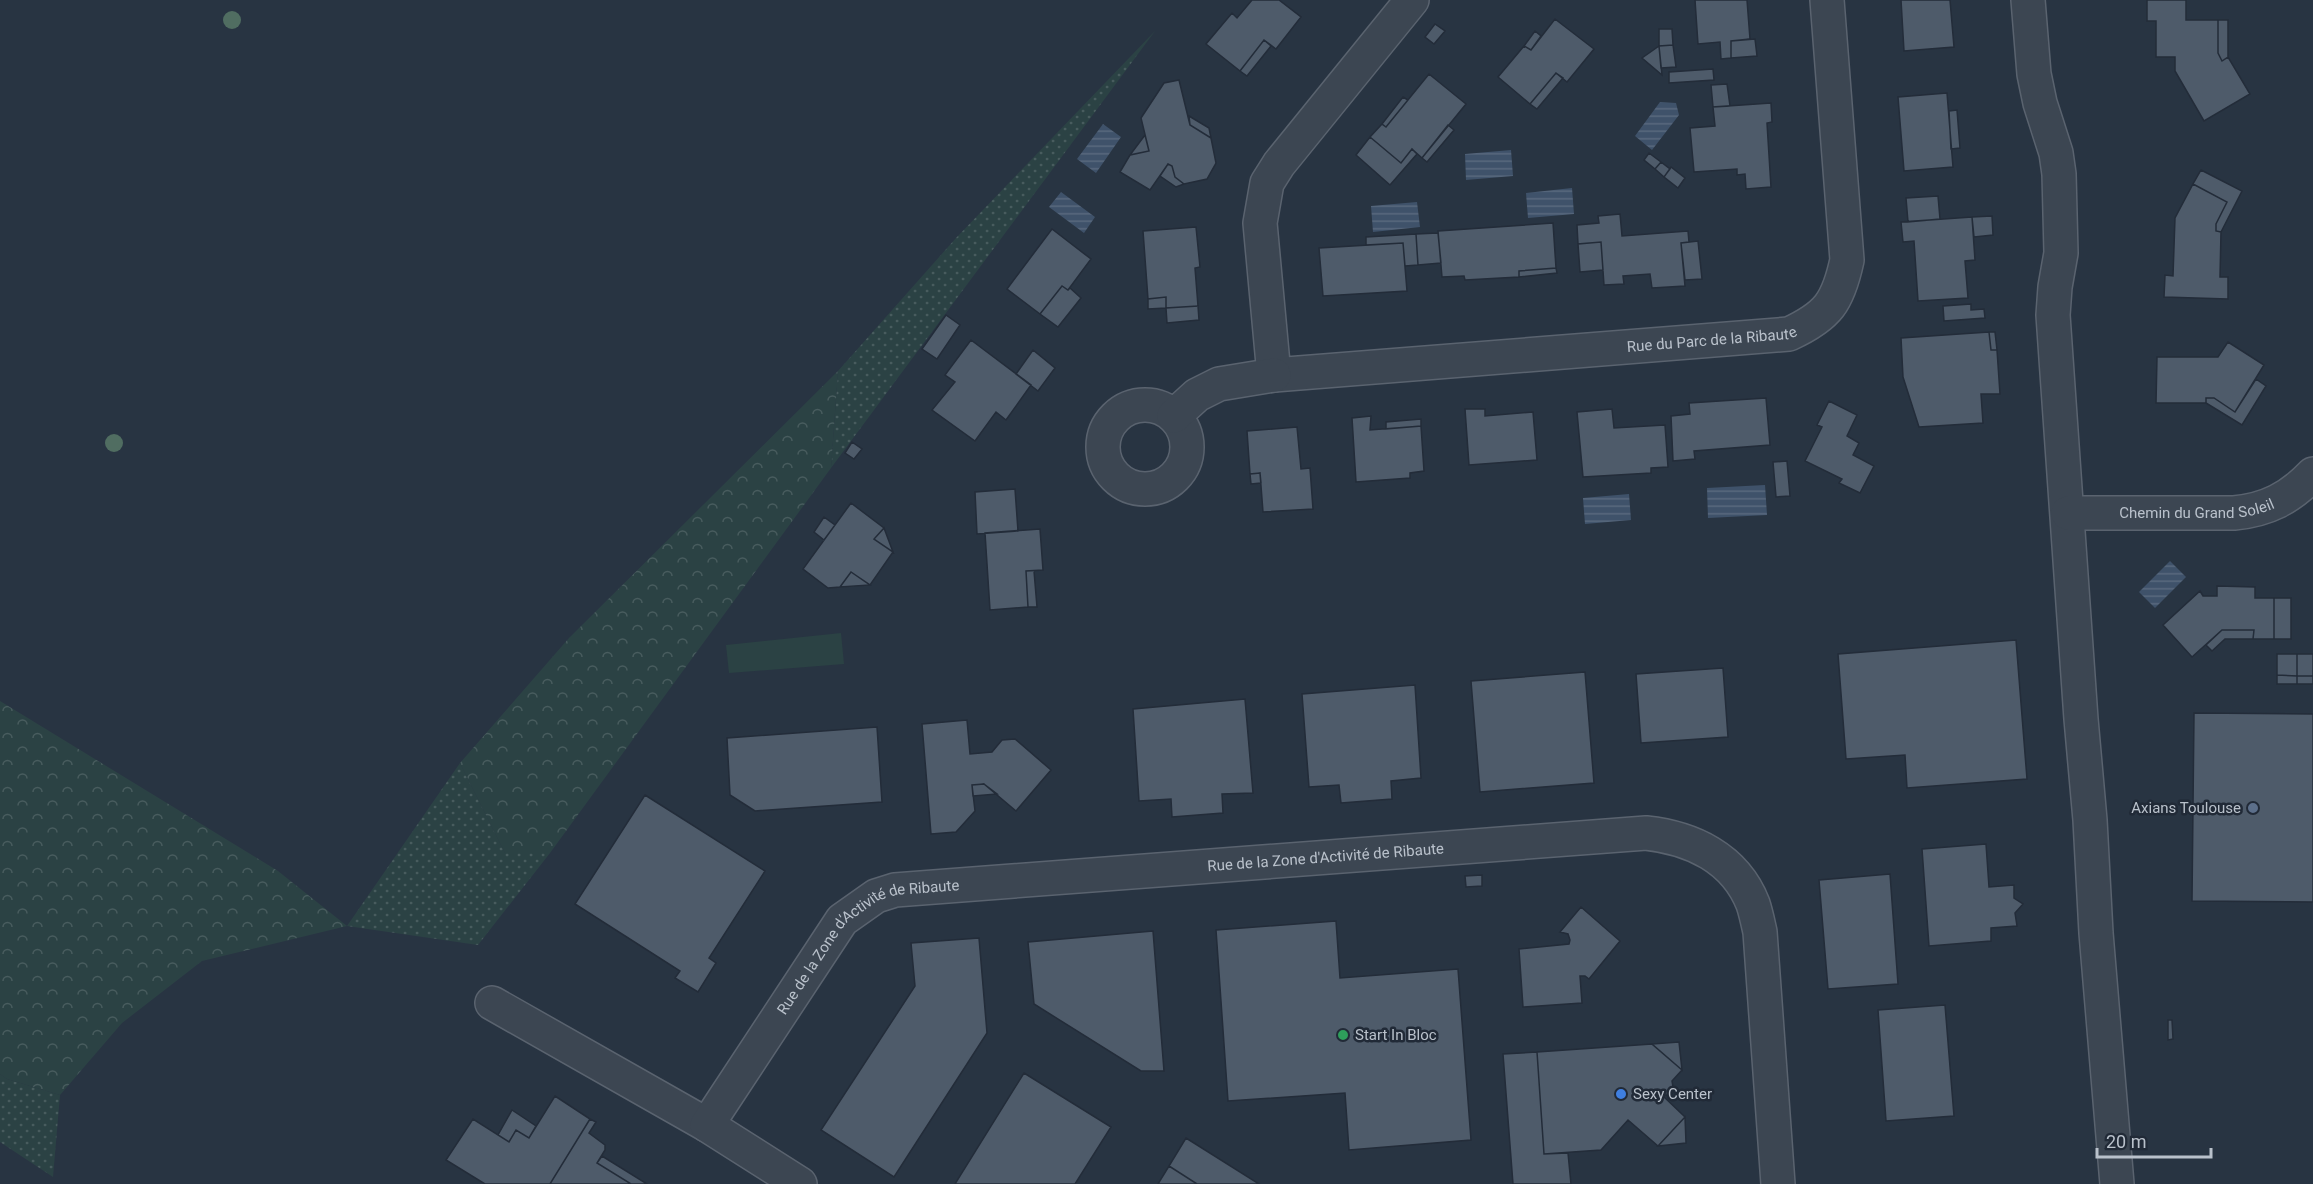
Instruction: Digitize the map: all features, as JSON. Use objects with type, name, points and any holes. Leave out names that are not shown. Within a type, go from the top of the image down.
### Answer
[{"type":"street","points":[[1274,375],[1260,223],[1267,183],[1279,164],[1412,0]]},
{"type":"street","name":"Rue du Parc de la Ribaute","points":[[1174,416],[1197,395],[1219,384],[1274,375],[1789,334],[1812,324],[1830,307],[1842,284],[1847,260],[1827,0]]},
{"type":"street","points":[[2028,0],[2034,75],[2040,103],[2056,153],[2059,174],[2061,253],[2053,315],[2090,820],[2096,933],[2117,1184]]},
{"type":"street","name":"Chemin du Grand Soleil","points":[[2068,513],[2255,511],[2278,502],[2299,488],[2313,474]]},
{"type":"street","name":"Rue de la Zone d'Activité de Ribaute","points":[[707,1125],[842,920],[876,896],[895,890],[1646,833],[1673,836],[1707,851],[1722,861],[1741,881],[1753,904],[1760,932],[1778,1184]]},
{"type":"street","points":[[492,1003],[707,1125],[800,1184]]},
{"type":"green space","points":[[1155,31],[831,468],[838,371],[956,238]]},
{"type":"green space","points":[[838,371],[831,468],[550,853],[505,853],[460,763],[569,638]]},
{"type":"green space","points":[[841,633],[844,664],[729,673],[726,645]]},
{"type":"green space","points":[[0,701],[278,871],[347,926],[202,961],[122,1023],[60,1095],[7,1079],[0,1074]]},
{"type":"green space","points":[[460,763],[505,853],[550,853],[478,945],[347,926]]},
{"type":"green space","points":[[0,1074],[7,1079],[60,1095],[53,1177],[0,1142]]},
{"type":"water","points":[[1660,102],[1676,103],[1679,115],[1652,150],[1635,136]]},
{"type":"water","points":[[1103,124],[1121,137],[1096,173],[1077,159]]},
{"type":"water","points":[[1511,150],[1513,176],[1466,180],[1465,154]]},
{"type":"water","points":[[1572,188],[1574,214],[1528,218],[1526,193]]},
{"type":"water","points":[[1061,192],[1095,217],[1084,233],[1049,207]]},
{"type":"water","points":[[1417,202],[1420,227],[1373,232],[1371,206]]},
{"type":"water","points":[[1765,485],[1767,515],[1708,518],[1707,488]]},
{"type":"water","points":[[1629,494],[1631,520],[1585,524],[1583,498]]},
{"type":"water","points":[[2170,561],[2186,577],[2155,608],[2139,592]]},
{"type":"building","points":[[1252,0],[1279,0],[1301,17],[1276,49],[1264,40],[1240,71],[1206,44],[1232,13],[1237,18]]},
{"type":"building","points":[[1695,0],[1747,0],[1750,39],[1731,41],[1731,58],[1721,59],[1720,42],[1698,44]]},
{"type":"building","points":[[1901,0],[1950,0],[1954,47],[1904,51]]},
{"type":"building","points":[[2147,0],[2186,0],[2186,20],[2218,20],[2218,53],[2222,61],[2228,57],[2250,94],[2204,121],[2175,71],[2175,57],[2156,57],[2156,21],[2147,21]]},
{"type":"building","points":[[1555,19],[1594,49],[1567,82],[1556,73],[1530,104],[1498,77],[1524,46],[1531,50]]},
{"type":"building","points":[[2218,20],[2228,20],[2228,57],[2222,61],[2218,53]]},
{"type":"building","points":[[1435,24],[1445,31],[1434,44],[1425,37]]},
{"type":"building","points":[[1659,29],[1672,29],[1673,45],[1659,46]]},
{"type":"building","points":[[1535,31],[1541,36],[1531,50],[1524,46]]},
{"type":"building","points":[[1755,39],[1757,56],[1731,58],[1731,41]]},
{"type":"building","points":[[1264,40],[1271,46],[1247,76],[1240,71]]},
{"type":"building","points":[[1673,45],[1676,67],[1661,68],[1659,46]]},
{"type":"building","points":[[1659,46],[1662,75],[1642,58]]},
{"type":"building","points":[[1713,69],[1714,80],[1669,83],[1669,72]]},
{"type":"building","points":[[1556,73],[1563,78],[1537,109],[1530,104]]},
{"type":"building","points":[[1429,74],[1466,104],[1422,158],[1412,149],[1401,163],[1370,137],[1382,124],[1386,127]]},
{"type":"building","points":[[1179,80],[1190,125],[1211,138],[1216,163],[1207,179],[1184,184],[1175,177],[1172,166],[1168,164],[1150,190],[1120,172],[1130,155],[1149,151],[1141,118],[1164,83]]},
{"type":"building","points":[[1727,84],[1730,106],[1713,107],[1711,85]]},
{"type":"building","points":[[1947,93],[1953,167],[1904,171],[1898,97]]},
{"type":"building","points":[[1403,97],[1408,100],[1386,127],[1382,124]]},
{"type":"building","points":[[1771,103],[1772,122],[1767,123],[1771,187],[1746,189],[1745,174],[1737,175],[1737,169],[1694,172],[1690,128],[1715,126],[1713,107]]},
{"type":"building","points":[[1957,110],[1960,148],[1951,149],[1949,111]]},
{"type":"building","points":[[1189,116],[1209,128],[1211,138],[1190,125]]},
{"type":"building","points":[[1448,125],[1454,130],[1427,162],[1422,158]]},
{"type":"building","points":[[1145,135],[1149,151],[1130,155]]},
{"type":"building","points":[[1370,137],[1401,163],[1412,149],[1417,154],[1390,185],[1356,155]]},
{"type":"building","points":[[1649,153],[1661,162],[1655,169],[1644,160]]},
{"type":"building","points":[[1661,162],[1670,169],[1664,177],[1655,169]]},
{"type":"building","points":[[1168,164],[1172,166],[1175,177],[1184,184],[1176,187],[1160,176]]},
{"type":"building","points":[[1671,167],[1685,178],[1678,188],[1664,177]]},
{"type":"building","points":[[2201,170],[2242,191],[2221,232],[2216,231],[2216,224],[2227,202],[2193,184]]},
{"type":"building","points":[[2193,184],[2227,202],[2216,224],[2216,231],[2221,232],[2220,277],[2228,277],[2228,299],[2164,297],[2165,275],[2173,276],[2175,218]]},
{"type":"building","points":[[1938,196],[1940,219],[1908,222],[1906,198]]},
{"type":"building","points":[[1620,214],[1622,236],[1688,231],[1689,242],[1681,243],[1685,286],[1652,288],[1650,274],[1623,276],[1624,284],[1604,285],[1601,242],[1578,244],[1577,225],[1599,223],[1598,216]]},
{"type":"building","points":[[1992,216],[1993,235],[1974,237],[1972,217]]},
{"type":"building","points":[[1972,217],[1975,260],[1965,261],[1968,298],[1918,301],[1914,241],[1903,242],[1901,222]]},
{"type":"building","points":[[1553,223],[1556,268],[1519,271],[1519,277],[1465,280],[1464,276],[1442,277],[1438,231]]},
{"type":"building","points":[[1196,227],[1200,267],[1195,268],[1198,306],[1166,308],[1166,297],[1148,299],[1143,231]]},
{"type":"building","points":[[1052,229],[1091,259],[1068,290],[1062,286],[1040,314],[1007,289]]},
{"type":"building","points":[[1438,233],[1441,263],[1418,265],[1416,234]]},
{"type":"building","points":[[1416,234],[1418,265],[1405,266],[1403,243],[1366,245],[1366,237]]},
{"type":"building","points":[[1698,241],[1702,279],[1685,280],[1681,243]]},
{"type":"building","points":[[1601,242],[1603,270],[1580,272],[1578,244]]},
{"type":"building","points":[[1403,243],[1407,291],[1323,296],[1319,248]]},
{"type":"building","points":[[1556,268],[1557,273],[1519,277],[1519,271]]},
{"type":"building","points":[[1062,286],[1068,290],[1070,288],[1081,298],[1058,327],[1040,314]]},
{"type":"building","points":[[1166,297],[1166,308],[1148,309],[1148,299]]},
{"type":"building","points":[[1971,304],[1971,310],[1984,309],[1985,318],[1944,321],[1943,306]]},
{"type":"building","points":[[1198,306],[1199,320],[1167,323],[1166,308]]},
{"type":"building","points":[[946,315],[960,325],[937,359],[922,349]]},
{"type":"building","points":[[1989,332],[1995,332],[1997,350],[1991,350]]},
{"type":"building","points":[[1989,332],[1991,350],[1997,350],[2000,394],[1981,394],[1983,423],[1919,427],[1903,377],[1901,338]]},
{"type":"building","points":[[971,340],[1031,385],[1006,420],[996,412],[975,441],[932,410],[955,382],[945,375]]},
{"type":"building","points":[[2228,342],[2264,365],[2235,412],[2214,398],[2206,398],[2206,403],[2156,403],[2157,357],[2218,357]]},
{"type":"building","points":[[1033,350],[1055,368],[1038,391],[1016,374]]},
{"type":"building","points":[[2256,379],[2266,386],[2242,425],[2206,403],[2206,398],[2214,398],[2235,412]]},
{"type":"building","points":[[1766,398],[1770,445],[1694,451],[1695,459],[1673,461],[1671,416],[1690,414],[1689,403]]},
{"type":"building","points":[[1829,401],[1857,415],[1847,436],[1859,443],[1853,455],[1874,466],[1860,493],[1839,483],[1842,479],[1805,461],[1822,427],[1817,425]]},
{"type":"building","points":[[1465,409],[1485,409],[1485,416],[1533,412],[1537,460],[1469,465]]},
{"type":"building","points":[[1612,409],[1614,428],[1665,425],[1668,467],[1651,468],[1651,473],[1583,477],[1577,412]]},
{"type":"building","points":[[1371,416],[1370,430],[1421,426],[1424,471],[1410,473],[1410,478],[1356,482],[1352,418]]},
{"type":"building","points":[[1421,419],[1421,426],[1386,429],[1386,422]]},
{"type":"building","points":[[1297,427],[1301,469],[1310,468],[1313,509],[1263,512],[1260,473],[1250,474],[1247,431]]},
{"type":"building","points":[[852,442],[862,449],[854,459],[845,453]]},
{"type":"building","points":[[1787,461],[1790,496],[1776,497],[1773,462]]},
{"type":"building","points":[[1260,473],[1261,483],[1251,484],[1250,474]]},
{"type":"building","points":[[1015,489],[1018,531],[977,534],[975,492]]},
{"type":"building","points":[[851,503],[884,528],[874,539],[893,552],[870,585],[851,572],[840,587],[828,588],[803,569]]},
{"type":"building","points":[[824,517],[835,525],[824,540],[814,532]]},
{"type":"building","points":[[884,528],[893,552],[874,539]]},
{"type":"building","points":[[1040,529],[1043,570],[1026,571],[1028,607],[990,610],[985,533]]},
{"type":"building","points":[[1026,571],[1034,571],[1037,607],[1028,607]]},
{"type":"building","points":[[851,572],[870,585],[840,587]]},
{"type":"building","points":[[2217,586],[2255,587],[2255,598],[2274,598],[2274,639],[2253,639],[2254,630],[2222,630],[2192,657],[2163,625],[2200,591],[2203,596],[2217,596]]},
{"type":"building","points":[[2274,598],[2291,598],[2291,639],[2274,639]]},
{"type":"building","points":[[2222,630],[2254,630],[2253,639],[2225,639],[2212,651],[2206,645]]},
{"type":"building","points":[[2016,640],[2027,779],[1907,788],[1905,755],[1846,759],[1838,654]]},
{"type":"building","points":[[2277,654],[2297,654],[2297,676],[2277,675]]},
{"type":"building","points":[[2297,654],[2313,654],[2313,676],[2297,676]]},
{"type":"building","points":[[1723,668],[1728,737],[1641,743],[1636,674]]},
{"type":"building","points":[[1585,672],[1594,783],[1480,792],[1471,681]]},
{"type":"building","points":[[2277,675],[2297,676],[2297,684],[2277,684]]},
{"type":"building","points":[[2297,676],[2313,676],[2313,684],[2297,684]]},
{"type":"building","points":[[1415,685],[1421,778],[1391,781],[1392,799],[1341,803],[1339,785],[1309,787],[1302,694]]},
{"type":"building","points":[[1245,699],[1253,793],[1222,794],[1223,813],[1172,817],[1171,799],[1139,801],[1133,709]]},
{"type":"building","name":"Axians Toulouse","points":[[2194,713],[2313,714],[2313,902],[2192,901]]},
{"type":"building","points":[[967,720],[970,754],[992,752],[1002,740],[1015,739],[1051,770],[1016,811],[984,784],[972,785],[975,811],[956,832],[931,834],[922,724]]},
{"type":"building","points":[[877,727],[882,802],[755,811],[730,795],[727,738]]},
{"type":"building","points":[[984,784],[997,794],[973,796],[972,785]]},
{"type":"building","points":[[645,795],[765,871],[709,958],[716,963],[698,992],[675,978],[680,971],[575,904]]},
{"type":"building","points":[[1986,844],[1989,887],[2014,885],[2014,898],[2023,904],[2015,913],[2017,926],[1991,928],[1991,941],[1929,946],[1922,849]]},
{"type":"building","points":[[1890,874],[1898,984],[1828,989],[1819,880]]},
{"type":"building","points":[[1482,875],[1482,886],[1466,887],[1465,876]]},
{"type":"building","points":[[1581,907],[1620,941],[1589,979],[1580,976],[1582,1003],[1523,1007],[1519,949],[1569,944],[1568,934],[1560,932]]},
{"type":"building","name":"Start In Bloc","points":[[1336,921],[1340,978],[1458,969],[1471,1140],[1349,1150],[1345,1093],[1228,1101],[1216,930]]},
{"type":"building","points":[[1153,931],[1164,1071],[1141,1071],[1034,1004],[1028,942]]},
{"type":"building","points":[[979,938],[987,1033],[894,1177],[821,1130],[915,986],[911,943]]},
{"type":"building","points":[[1945,1005],[1954,1116],[1886,1121],[1878,1010]]},
{"type":"building","points":[[2168,1020],[2172,1020],[2173,1039],[2168,1040]]},
{"type":"building","points":[[1679,1042],[1682,1070],[1652,1044]]},
{"type":"building","points":[[1652,1044],[1682,1070],[1672,1081],[1674,1092],[1670,1095],[1662,1095],[1685,1117],[1658,1146],[1628,1120],[1601,1150],[1544,1154],[1537,1052]]},
{"type":"building","points":[[1537,1052],[1544,1154],[1568,1153],[1571,1184],[1513,1184],[1503,1054]]},
{"type":"building","points":[[1024,1073],[1111,1127],[1075,1184],[955,1184]]},
{"type":"building","points":[[555,1096],[590,1119],[550,1184],[485,1184],[446,1160],[473,1119],[509,1142],[516,1130],[529,1138]]},
{"type":"building","points":[[512,1110],[536,1126],[529,1138],[516,1130],[509,1142],[498,1135]]},
{"type":"building","points":[[1685,1117],[1686,1143],[1658,1146]]},
{"type":"building","points":[[590,1119],[596,1122],[589,1133],[605,1145],[605,1150],[597,1163],[631,1184],[550,1184]]},
{"type":"building","points":[[1186,1138],[1259,1184],[1197,1184],[1169,1166]]},
{"type":"building","points":[[602,1156],[647,1184],[631,1184],[597,1163]]},
{"type":"building","points":[[1169,1166],[1197,1184],[1158,1184]]},
{"type":"place","name":"Axians Toulouse","points":[[2253,808]]},
{"type":"place","name":"Start In Bloc","points":[[1343,1035]]},
{"type":"place","name":"Sexy Center","points":[[1621,1094]]}]
